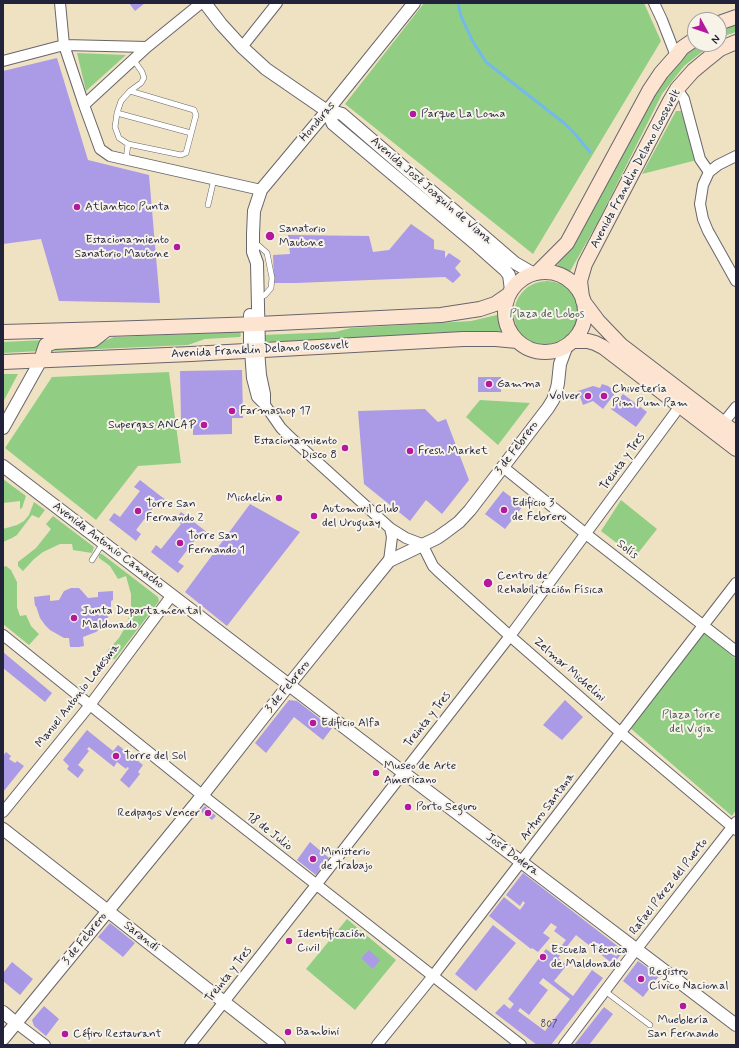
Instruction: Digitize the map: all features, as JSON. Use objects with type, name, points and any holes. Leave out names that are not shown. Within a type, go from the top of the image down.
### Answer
[{"type":"main road","name":"Avenida Franklin Delano Roosevelt","points":[[582,299],[580,281],[585,264],[662,114],[677,89],[686,79],[720,49],[736,42]]},
{"type":"main road","name":"Avenida Franklin Delano Roosevelt","points":[[536,273],[566,243],[649,91],[661,73],[682,48],[687,45]]},
{"type":"main road","points":[[3,332],[441,316],[480,309],[495,304],[527,276],[536,273],[548,272],[559,274],[568,280],[576,288],[598,321],[621,345],[719,428],[736,449]]},
{"type":"main road","points":[[510,292],[505,305],[504,315],[510,334],[527,349],[539,352],[559,350],[579,334],[583,324],[585,311],[582,299]]},
{"type":"main road","points":[[41,360],[48,344],[54,342],[93,340],[107,329]]},
{"type":"main road","name":"Avenida Franklin Delano Roosevelt","points":[[3,362],[463,339],[496,339],[517,341]]},
{"type":"main road","points":[[569,343],[588,340],[596,343],[680,406],[719,428],[736,433]]},
{"type":"street","points":[[60,3],[64,45],[100,149],[110,156],[260,190]]},
{"type":"street","points":[[84,105],[147,47],[201,3]]},
{"type":"street","name":"Avenida José Joaquín de Viana","points":[[205,3],[221,24],[242,47],[266,68],[327,111],[333,124],[515,263],[536,273]]},
{"type":"street","points":[[242,47],[277,3]]},
{"type":"street","name":"Honduras","points":[[255,350],[250,262],[253,248],[254,211],[260,190],[327,111],[414,3]]},
{"type":"street","points":[[654,3],[676,56]]},
{"type":"street","points":[[3,61],[64,45],[147,47]]},
{"type":"street","points":[[677,89],[684,99],[700,159],[709,172]]},
{"type":"street","points":[[736,156],[718,165],[709,172],[703,185],[700,204],[703,219],[708,231],[736,281]]},
{"type":"street","name":"Avenida José Joaquín de Viana","points":[[430,198],[478,246],[505,270],[509,275],[510,292]]},
{"type":"street","name":"Honduras","points":[[253,248],[257,263],[258,298],[254,324]]},
{"type":"street","name":"3 de Febrero","points":[[3,1039],[202,795],[289,684],[389,561],[437,538],[459,522],[470,510],[553,400],[558,382],[560,364],[569,343]]},
{"type":"street","points":[[255,350],[265,394],[265,405],[281,428],[390,528],[406,538],[422,544]]},
{"type":"street","points":[[3,428],[41,360]]},
{"type":"street","name":"Treinta y Tres","points":[[190,1045],[510,636],[680,406]]},
{"type":"street","points":[[719,428],[736,407]]},
{"type":"street","name":"Avenida Antonio Camacho","points":[[3,466],[289,684]]},
{"type":"street","name":"Solís","points":[[503,467],[736,651]]},
{"type":"street","points":[[389,561],[392,537],[390,528]]},
{"type":"street","name":"Zelmar Michelini","points":[[422,544],[433,566],[510,636],[621,733],[735,826]]},
{"type":"street","name":"Arturo Santana","points":[[377,1045],[522,862],[736,582]]},
{"type":"street","name":"Manuel Antonio Ledesma","points":[[3,812],[90,705],[172,595]]},
{"type":"street","name":"18 de Julio","points":[[3,636],[202,795],[521,1045]]},
{"type":"street","name":"José Dodera","points":[[289,684],[736,1025]]},
{"type":"street","name":"Rafael Pérez del Puerto","points":[[564,1045],[637,949],[735,826]]},
{"type":"street","name":"Sarandí","points":[[3,829],[279,1045]]},
{"type":"street","points":[[3,1012],[45,1045]]},
{"type":"lane","points":[[130,91],[194,110],[196,114],[186,153],[181,156],[128,144],[119,138],[115,127],[121,101],[130,91],[141,83],[144,78],[142,72],[133,60]]},
{"type":"lane","points":[[117,113],[191,133]]},
{"type":"lane","points":[[126,160],[128,144]]},
{"type":"lane","points":[[208,205],[214,179]]},
{"type":"lane","points":[[92,560],[104,542]]},
{"type":"lane","points":[[605,992],[650,1025]]},
{"type":"green space","name":"Parque La Loma","points":[[424,3],[644,3],[661,41],[533,254],[345,104]]},
{"type":"green space","points":[[736,23],[736,32],[727,35],[727,27]]},
{"type":"green space","points":[[689,52],[702,52],[684,66],[662,94],[598,222],[568,275],[561,270],[551,269],[557,265],[572,244],[656,88],[678,61]]},
{"type":"green space","points":[[77,53],[126,55],[86,91]]},
{"type":"green space","points":[[676,111],[681,111],[697,160],[642,174]]},
{"type":"green space","name":"Plaza de Lobos","points":[[547,281],[560,284],[570,291],[577,301],[580,314],[577,327],[570,337],[560,344],[547,347],[534,344],[524,337],[517,327],[514,314],[517,301],[524,291],[534,284]]},
{"type":"green space","points":[[501,314],[505,331],[428,333],[263,342],[262,335],[335,332],[351,328],[471,321]]},
{"type":"green space","points":[[240,332],[240,337],[205,339],[188,345],[52,351],[53,345],[97,344],[114,337]]},
{"type":"green space","points":[[44,340],[41,351],[3,353],[3,342]]},
{"type":"green space","points":[[169,372],[181,463],[138,466],[96,520],[5,448],[52,377]]},
{"type":"green space","points":[[3,374],[18,374],[3,402]]},
{"type":"green space","points":[[480,400],[530,403],[498,445],[466,417]]},
{"type":"green space","points":[[3,479],[26,496],[22,508],[20,509],[20,501],[3,503]]},
{"type":"green space","points":[[621,500],[657,529],[635,557],[601,531]]},
{"type":"green space","points":[[34,502],[45,510],[39,518],[32,515],[17,535],[3,542],[3,529],[17,525],[24,521],[29,515]]},
{"type":"green space","points":[[53,516],[94,547],[92,553],[73,550],[72,544],[60,544],[43,552],[23,571],[18,566],[18,562],[36,548],[51,529],[46,524]]},
{"type":"green space","points":[[99,554],[102,554],[158,597],[159,601],[115,659],[108,658],[106,655],[108,650],[119,638],[127,624],[131,607],[131,594],[126,576],[118,579],[110,566],[99,558]]},
{"type":"green space","points":[[6,566],[11,570],[17,582],[17,607],[20,616],[26,615],[31,626],[39,634],[29,645],[3,624],[3,567]]},
{"type":"green space","name":"Plaza Torre del Vigia","points":[[704,633],[736,659],[736,810],[732,816],[629,727]]},
{"type":"green space","points":[[347,919],[396,960],[355,1010],[306,969]]},
{"type":"building","points":[[129,3],[145,3],[135,11]]},
{"type":"building","name":"Atlantico Punta","points":[[57,58],[88,160],[149,175],[160,303],[59,301],[41,239],[3,244],[3,71]]},
{"type":"building","name":"Sanatorio Mautone","points":[[411,224],[434,240],[434,249],[445,251],[445,258],[449,253],[461,261],[455,268],[461,275],[453,283],[445,277],[274,283],[273,255],[290,254],[288,235],[369,236],[373,252],[389,250]]},
{"type":"building","points":[[242,370],[243,418],[232,418],[232,434],[193,435],[193,419],[181,420],[180,371]]},
{"type":"building","name":"Gamma","points":[[478,377],[501,377],[501,392],[478,392]]},
{"type":"building","points":[[602,384],[608,386],[616,392],[603,409],[593,401],[583,405],[578,391],[593,386],[600,388]]},
{"type":"building","points":[[623,394],[647,412],[636,427],[611,409]]},
{"type":"building","name":"Fresh Market","points":[[425,409],[438,422],[446,419],[469,480],[442,514],[426,500],[410,521],[364,484],[358,411]]},
{"type":"building","name":"Torre San Fernando 2","points":[[140,480],[167,501],[161,508],[156,504],[136,530],[141,534],[136,541],[109,520],[114,513],[120,517],[140,491],[134,487]]},
{"type":"building","name":"Edificio 3 de Febrero","points":[[503,491],[523,506],[505,529],[485,514]]},
{"type":"building","points":[[250,504],[300,532],[227,626],[185,592]]},
{"type":"building","name":"Torre San Fernando 1","points":[[181,512],[208,533],[203,540],[198,536],[178,562],[184,566],[178,573],[151,552],[156,545],[161,549],[181,524],[176,519]]},
{"type":"building","name":"Junta Departamental Maldonado","points":[[71,588],[79,588],[88,598],[98,597],[98,592],[113,591],[113,600],[111,601],[108,617],[101,628],[96,632],[83,637],[84,646],[79,647],[70,647],[69,638],[64,638],[50,630],[40,618],[35,606],[34,597],[50,595],[50,601],[59,600],[64,591]]},
{"type":"building","points":[[3,652],[52,693],[45,702],[3,668]]},
{"type":"building","name":"Edificio Alfa","points":[[289,700],[297,701],[332,728],[323,740],[294,717],[266,753],[255,743]]},
{"type":"building","points":[[565,700],[583,717],[562,740],[543,725]]},
{"type":"building","name":"Torre del Sol","points":[[87,730],[113,751],[118,745],[143,765],[138,772],[140,774],[129,788],[120,780],[129,768],[127,767],[126,769],[117,762],[114,767],[89,747],[87,749],[89,751],[78,765],[84,770],[78,778],[67,769],[69,766],[63,760]]},
{"type":"building","points":[[6,752],[11,756],[9,759],[15,763],[17,761],[24,766],[3,792],[3,756]]},
{"type":"building","name":"Redpagos Vencer","points":[[205,806],[216,816],[212,820],[200,811]]},
{"type":"building","name":"Ministerio de Trabajo","points":[[310,842],[329,858],[316,875],[297,860]]},
{"type":"building","points":[[523,873],[624,951],[613,964],[576,935],[558,958],[567,965],[554,981],[573,996],[592,970],[603,978],[551,1045],[537,1045],[495,1013],[504,1004],[510,1009],[514,1004],[508,999],[546,949],[554,955],[566,940],[554,931],[557,927],[551,923],[543,933],[550,938],[538,952],[532,948],[531,949],[489,916],[504,897],[520,910],[525,903],[523,901],[520,906],[506,895]],"holes":[[[543,978],[570,999],[545,1031],[518,1011],[520,1008],[529,1015],[548,990],[539,983]]]},
{"type":"building","points":[[110,923],[135,943],[123,957],[98,937]]},
{"type":"building","points":[[493,925],[516,943],[476,991],[455,974]]},
{"type":"building","points":[[369,950],[380,960],[373,969],[361,958]]},
{"type":"building","name":"Registro Cívico Nacional","points":[[638,961],[659,976],[643,997],[623,981]]},
{"type":"building","points":[[12,962],[33,979],[20,995],[3,981],[3,973]]},
{"type":"building","points":[[44,1006],[59,1019],[46,1036],[34,1026],[32,1020]]},
{"type":"building","points":[[604,1007],[613,1014],[589,1045],[574,1045]]},
{"type":"waterway","points":[[458,3],[461,16],[472,40],[486,62],[564,123],[590,152]]},
{"type":"place","name":"Parque La Loma","points":[[413,114]]},
{"type":"place","name":"Atlantico Punta","points":[[77,207]]},
{"type":"place","name":"Sanatorio Mautone","points":[[270,236]]},
{"type":"place","name":"Estacionamiento Sanatorio Mautone","points":[[177,247]]},
{"type":"place","name":"Gamma","points":[[489,384]]},
{"type":"place","name":"Volver","points":[[588,396]]},
{"type":"place","name":"Chivetería Pim Pum Pam","points":[[604,396]]},
{"type":"place","name":"Farmashop 17","points":[[232,411]]},
{"type":"place","name":"Supergas ANCAP","points":[[204,425]]},
{"type":"place","name":"Estacionamiento Disco 8","points":[[345,448]]},
{"type":"place","name":"Fresh Market","points":[[410,451]]},
{"type":"place","name":"Michelin","points":[[279,498]]},
{"type":"place","name":"Edificio 3 de Febrero","points":[[504,510]]},
{"type":"place","name":"Torre San Fernando 2","points":[[138,511]]},
{"type":"place","name":"Automovil Club del Uruguay","points":[[314,516]]},
{"type":"place","name":"Torre San Fernando 1","points":[[180,543]]},
{"type":"place","name":"Centro de Rehabilitación Física","points":[[488,583]]},
{"type":"place","name":"Junta Departamental Maldonado","points":[[74,618]]},
{"type":"place","name":"Edificio Alfa","points":[[313,723]]},
{"type":"place","name":"Torre del Sol","points":[[116,756]]},
{"type":"place","name":"Museo de Arte Americano","points":[[376,773]]},
{"type":"place","name":"Porto Seguro","points":[[408,807]]},
{"type":"place","name":"Redpagos Vencer","points":[[208,813]]},
{"type":"place","name":"Ministerio de Trabajo","points":[[313,859]]},
{"type":"place","name":"Identificación Civil","points":[[289,941]]},
{"type":"place","name":"Escuela Técnica de Maldonado","points":[[543,957]]},
{"type":"place","name":"Registro Cívico Nacional","points":[[641,979]]},
{"type":"place","name":"Mueblería San Fernando","points":[[683,1006]]},
{"type":"place","name":"Bambini","points":[[288,1032]]},
{"type":"place","name":"Céfiro Restaurant","points":[[65,1034]]}]
